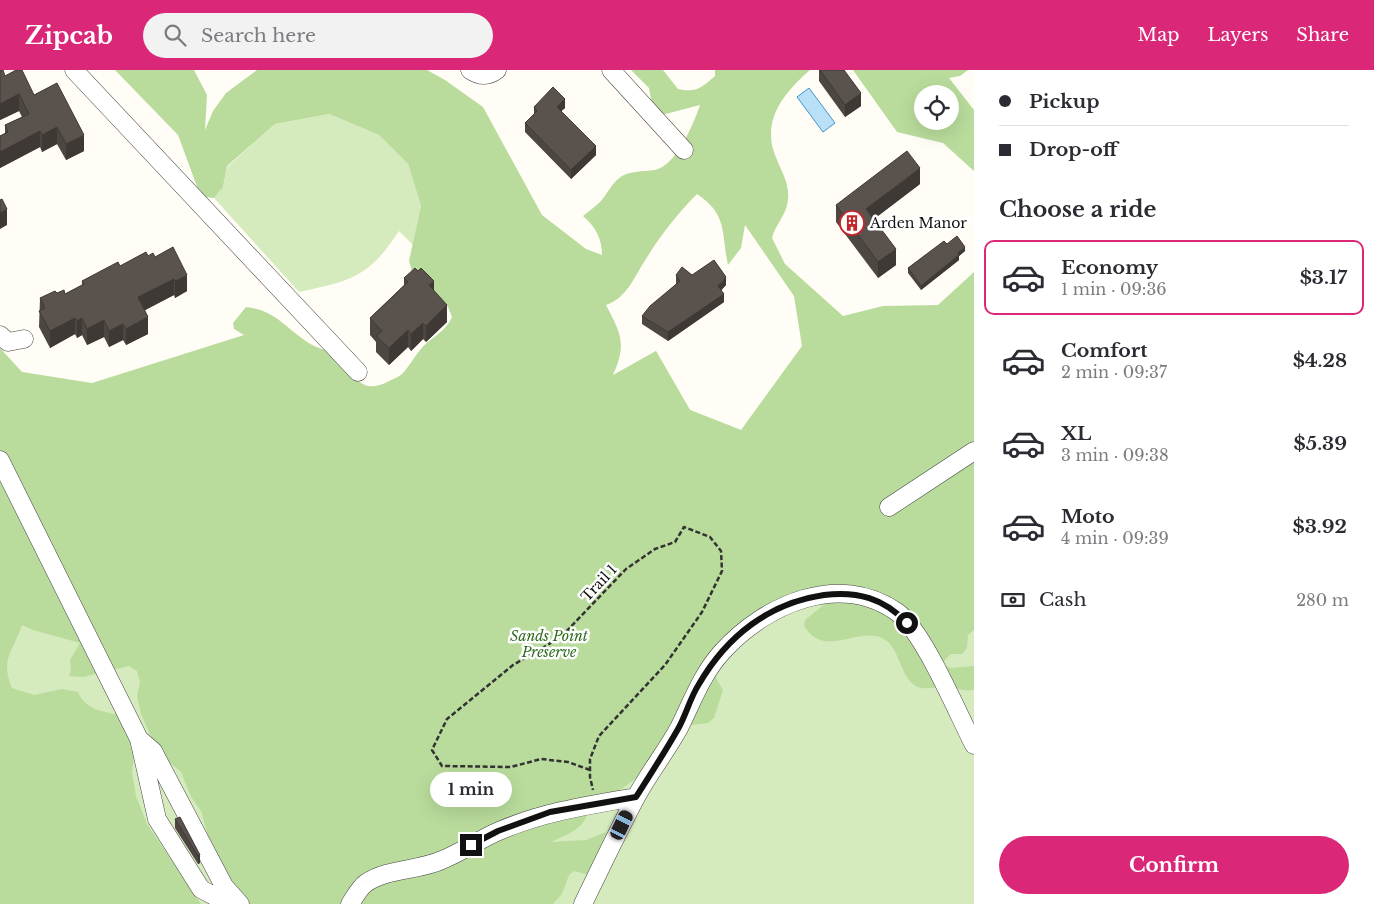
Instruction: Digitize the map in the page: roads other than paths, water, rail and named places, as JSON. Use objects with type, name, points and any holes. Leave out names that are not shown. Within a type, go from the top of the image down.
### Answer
[{"type":"street","points":[[74,70],[358,372]]},
{"type":"street","points":[[470,70],[480,75],[487,75],[497,70]]},
{"type":"street","points":[[611,70],[684,150]]},
{"type":"street","points":[[0,335],[8,342],[24,339]]},
{"type":"street","points":[[889,507],[974,451]]},
{"type":"street","points":[[0,460],[139,738],[157,819],[201,889],[229,904]]},
{"type":"street","points":[[583,904],[636,797],[678,728],[698,684],[721,653],[747,627],[777,607],[801,599],[834,594],[858,594],[897,612],[917,633],[974,746]]},
{"type":"street","points":[[139,738],[153,751],[224,886],[240,904]]},
{"type":"street","points":[[350,904],[364,884],[390,872],[427,866],[498,831],[550,812],[636,797]]},
{"type":"water","points":[[809,88],[835,123],[823,132],[797,97]]},
{"type":"place","name":"Arden Manor","points":[[852,223]]},
{"type":"park label","name":"Sands Point Preserve","points":[[549,644]]}]
